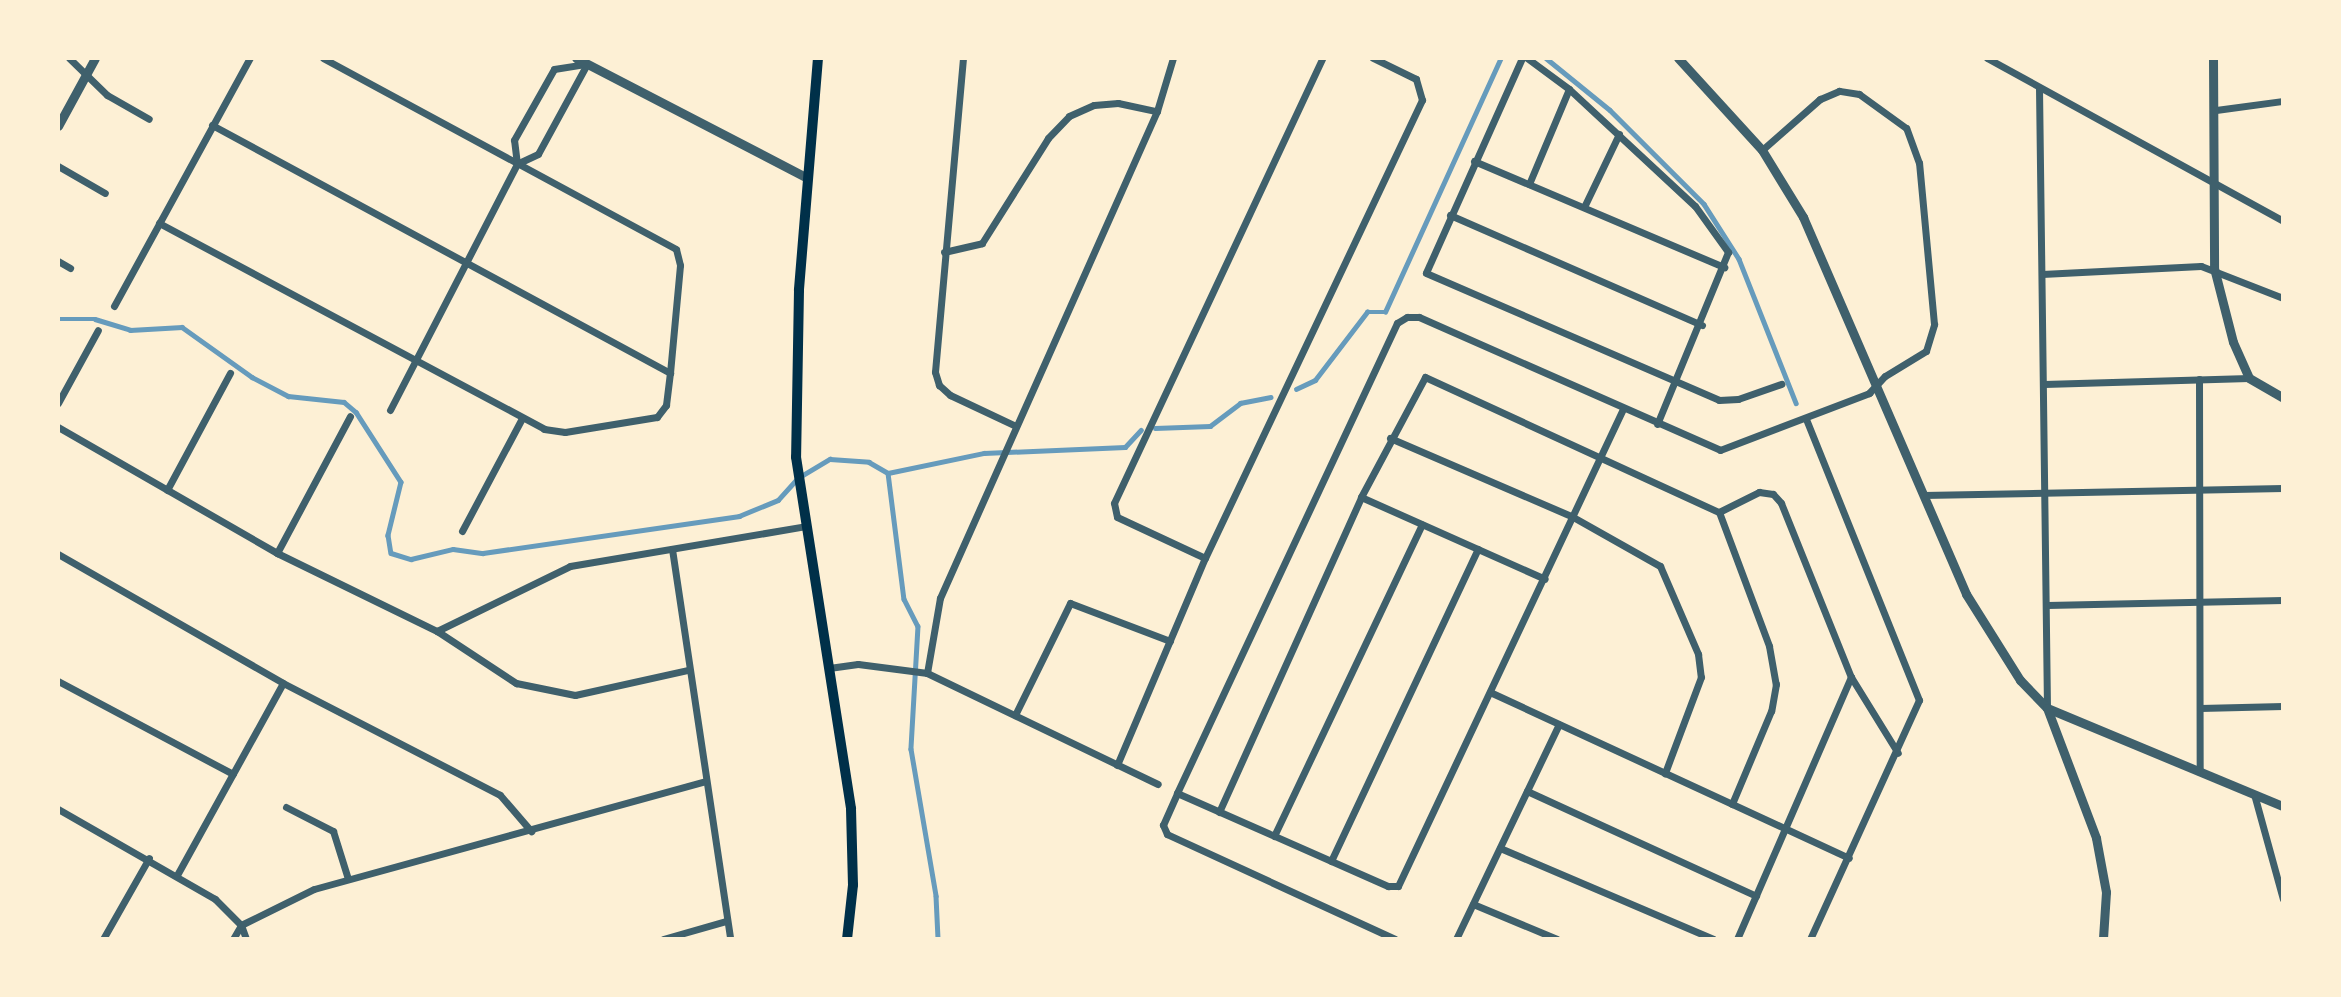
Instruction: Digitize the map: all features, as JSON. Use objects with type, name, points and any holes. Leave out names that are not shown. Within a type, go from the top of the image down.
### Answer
[{"type":"main road","points":[[818,58],[806,177],[796,457],[851,809],[853,886],[847,939]]},
{"type":"street","points":[[69,58],[107,95],[149,119]]},
{"type":"street","points":[[58,126],[95,58]]},
{"type":"street","points":[[114,306],[250,58]]},
{"type":"street","points":[[159,223],[544,429],[565,432],[647,421],[657,417],[666,405],[670,373],[680,265],[676,249],[323,58]]},
{"type":"street","points":[[576,58],[589,61],[806,177]]},
{"type":"street","points":[[963,58],[935,372],[939,385],[1016,426]]},
{"type":"street","points":[[924,672],[940,598],[1157,111],[1173,58]]},
{"type":"street","points":[[1205,558],[1117,517],[1114,503],[1322,58]]},
{"type":"street","points":[[1116,765],[1205,558],[1422,100],[1416,79],[1373,58]]},
{"type":"street","points":[[1522,58],[1426,266],[1430,277],[1674,385],[1730,401],[1781,384]]},
{"type":"street","points":[[1527,58],[1569,89],[1619,134],[1701,215],[1728,253],[1702,325],[1657,425]]},
{"type":"street","points":[[1987,58],[2283,221]]},
{"type":"street","points":[[2213,58],[2216,110],[2214,268],[2233,342],[2249,379]]},
{"type":"street","points":[[1681,59],[1762,150],[1803,217],[1976,614],[2010,668],[2048,708],[2283,806]]},
{"type":"street","points":[[517,164],[538,154],[589,61]]},
{"type":"street","points":[[390,410],[468,265],[517,164],[514,140],[554,69],[589,61]]},
{"type":"street","points":[[2039,88],[2048,708],[2096,838],[2106,892],[2104,939]]},
{"type":"street","points":[[1529,184],[1569,89]]},
{"type":"street","points":[[1395,939],[1163,831],[1177,793],[1396,323],[1407,317],[1419,317],[1657,425],[1720,450],[1869,393],[1926,351],[1934,331],[1919,163],[1912,137],[1898,121],[1859,94],[1839,91],[1820,99],[1762,150]]},
{"type":"street","points":[[2216,110],[2283,101]]},
{"type":"street","points":[[944,252],[982,243],[1048,138],[1069,116],[1094,105],[1118,103],[1157,111]]},
{"type":"street","points":[[212,125],[670,373]]},
{"type":"street","points":[[1584,207],[1619,134]]},
{"type":"street","points":[[1475,161],[1724,267]]},
{"type":"street","points":[[58,166],[105,192]]},
{"type":"street","points":[[1450,215],[1702,325]]},
{"type":"street","points":[[58,261],[70,268]]},
{"type":"street","points":[[2042,274],[2214,268],[2283,298]]},
{"type":"street","points":[[58,404],[98,330]]},
{"type":"street","points":[[167,490],[230,373]]},
{"type":"street","points":[[1219,811],[1361,497],[1390,438],[1425,377],[1719,512],[1769,646],[1776,684],[1771,711],[1732,804]]},
{"type":"street","points":[[2199,379],[2200,772]]},
{"type":"street","points":[[2044,384],[2249,379],[2283,398]]},
{"type":"street","points":[[1177,793],[1388,886],[1398,886],[1492,693],[1623,409]]},
{"type":"street","points":[[277,552],[350,416]]},
{"type":"street","points":[[462,531],[522,418]]},
{"type":"street","points":[[1805,419],[1890,632],[1917,687],[1919,701],[1898,753],[1810,939]]},
{"type":"street","points":[[58,427],[277,552],[437,631],[516,683],[548,693],[575,695],[688,670]]},
{"type":"street","points":[[1390,438],[1573,517],[1660,566],[1698,654],[1700,688],[1665,773]]},
{"type":"street","points":[[1923,495],[2046,496],[2283,488]]},
{"type":"street","points":[[1719,512],[1759,492],[1773,494],[1781,503],[1851,677],[1898,753]]},
{"type":"street","points":[[1361,497],[1545,579]]},
{"type":"street","points":[[1274,836],[1422,524]]},
{"type":"street","points":[[437,631],[570,566],[806,526]]},
{"type":"street","points":[[672,549],[730,939]]},
{"type":"street","points":[[1331,861],[1478,549]]},
{"type":"street","points":[[58,554],[283,683],[500,795],[531,831]]},
{"type":"street","points":[[2047,605],[2283,600]]},
{"type":"street","points":[[1015,715],[1073,601],[1170,641]]},
{"type":"street","points":[[829,668],[858,664],[924,672],[1158,784]]},
{"type":"street","points":[[1737,939],[1851,677]]},
{"type":"street","points":[[58,681],[233,774]]},
{"type":"street","points":[[177,875],[283,683]]},
{"type":"street","points":[[1492,693],[1849,858]]},
{"type":"street","points":[[2200,708],[2283,706]]},
{"type":"street","points":[[1456,939],[1559,724]]},
{"type":"street","points":[[233,939],[241,925],[314,888],[531,831],[705,781]]},
{"type":"street","points":[[1527,791],[1756,896]]},
{"type":"street","points":[[2253,794],[2283,899]]},
{"type":"street","points":[[286,807],[333,831],[348,879]]},
{"type":"street","points":[[58,809],[149,858],[215,899],[241,925],[246,939]]},
{"type":"street","points":[[1500,848],[1713,939]]},
{"type":"street","points":[[103,939],[149,858]]},
{"type":"street","points":[[1473,904],[1557,939]]},
{"type":"street","points":[[663,939],[726,922]]},
{"type":"waterway","points":[[1296,389],[1315,380],[1367,312],[1385,312],[1501,58]]},
{"type":"waterway","points":[[1546,58],[1610,110],[1704,204],[1739,259],[1796,403]]},
{"type":"waterway","points":[[58,319],[95,319],[130,330],[182,327],[252,377],[288,396],[344,402],[356,412],[401,482],[388,535],[391,553],[411,559],[453,549],[483,553],[739,516],[778,500],[798,478],[830,459],[869,462],[888,473],[904,599],[918,626],[911,749],[936,896],[938,939]]},
{"type":"waterway","points":[[1155,428],[1210,426],[1240,403],[1270,397]]},
{"type":"waterway","points":[[888,473],[984,453],[1125,447],[1141,430]]}]
